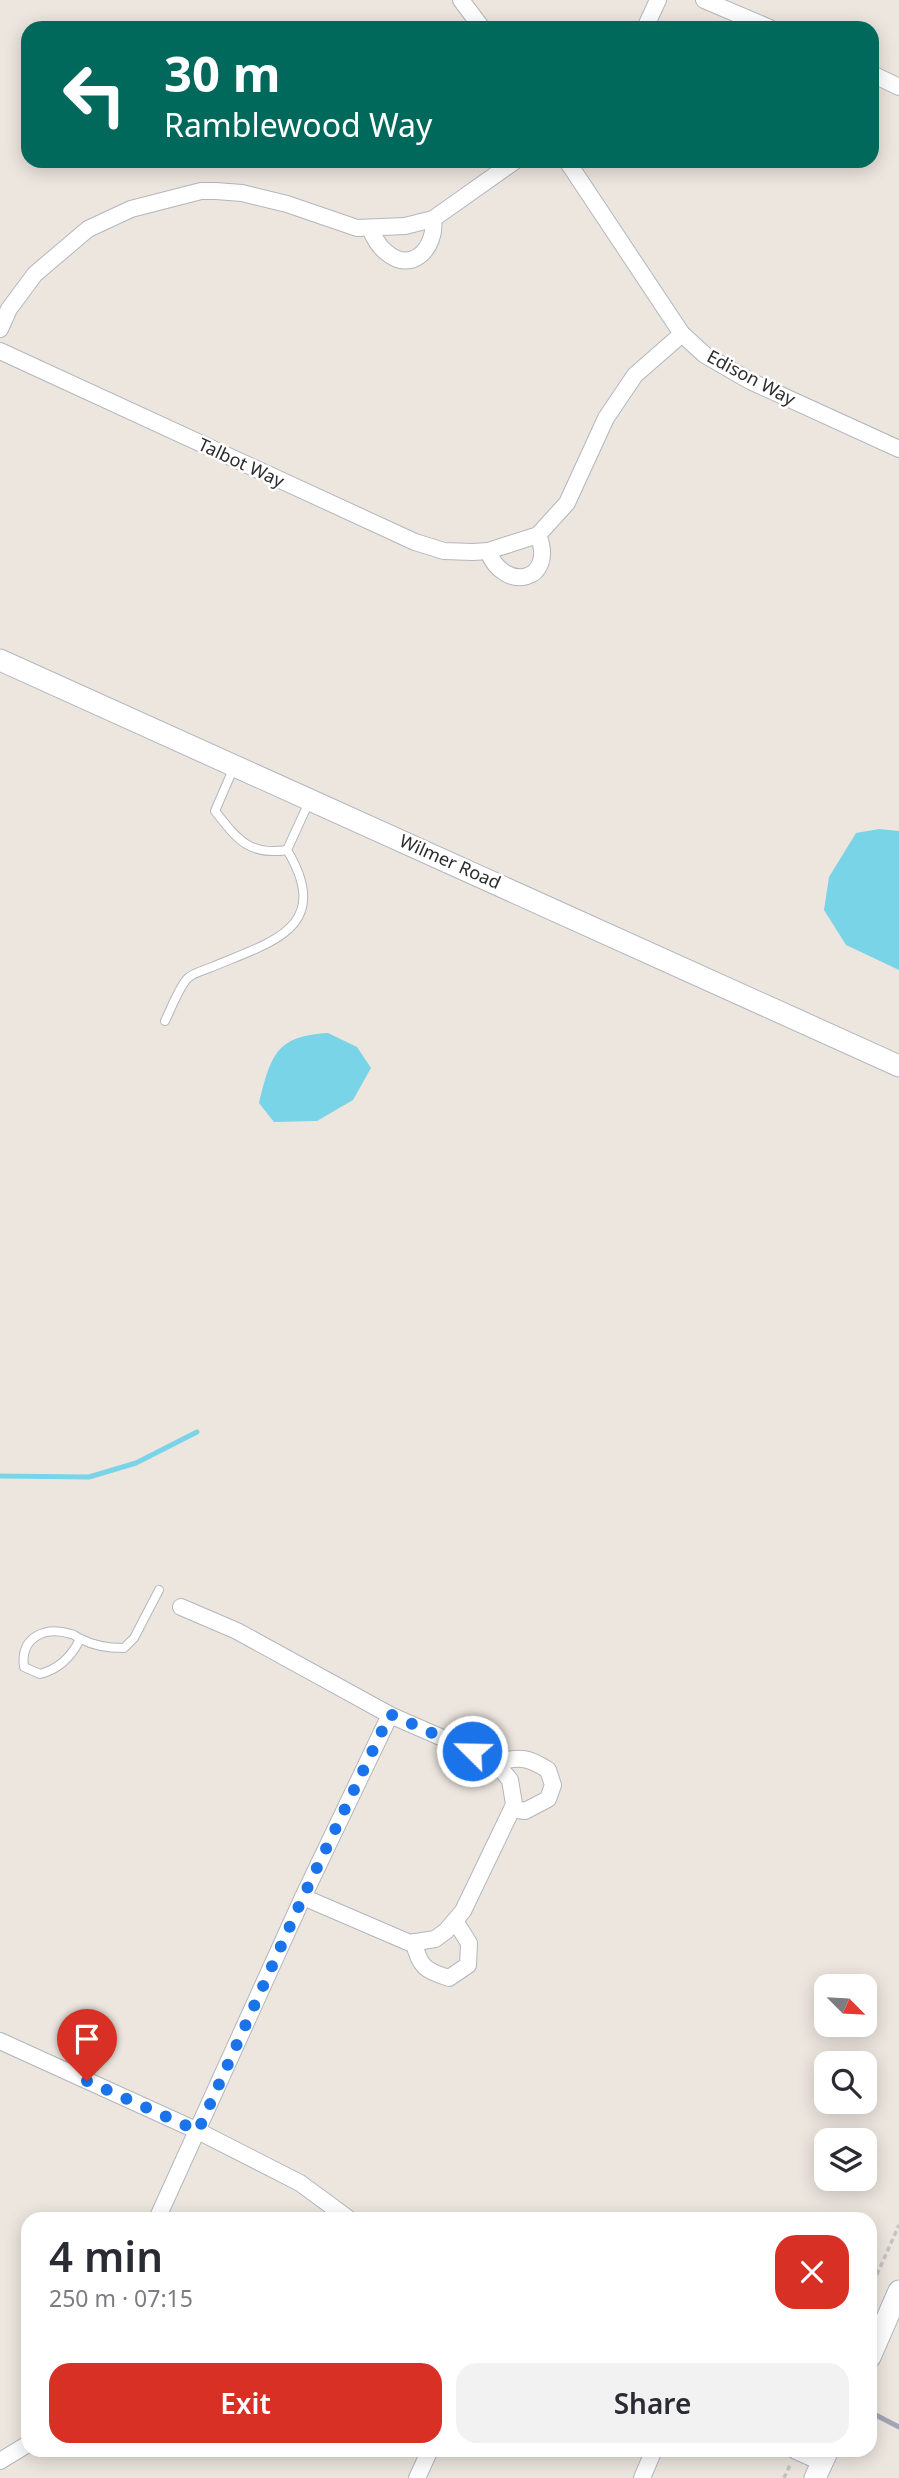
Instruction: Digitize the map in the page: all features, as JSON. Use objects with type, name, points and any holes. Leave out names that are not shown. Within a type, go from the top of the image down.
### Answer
[{"type":"street","points":[[461,0],[477,21]]},
{"type":"street","points":[[648,21],[658,0]]},
{"type":"street","points":[[704,0],[754,21]]},
{"type":"street","points":[[879,77],[899,87]]},
{"type":"street","points":[[0,329],[9,309],[35,274],[88,229],[131,209],[201,191],[242,193],[287,204],[357,228],[405,226],[433,219],[505,168]]},
{"type":"street","name":"Edison Way","points":[[572,168],[682,334],[705,355],[750,381],[899,449]]},
{"type":"street","points":[[370,229],[386,253],[400,260],[416,258],[429,248],[435,231],[433,219]]},
{"type":"street","points":[[488,551],[493,563],[502,572],[516,578],[531,576],[539,568],[542,554],[538,535],[566,503],[606,418],[635,375],[682,334]]},
{"type":"street","name":"Talbot Way","points":[[0,351],[415,542],[444,551],[488,551],[538,535]]},
{"type":"street","name":"Wilmer Road","points":[[0,660],[899,1066]]},
{"type":"street","points":[[181,1607],[237,1630],[390,1714],[493,1760],[510,1780],[514,1804],[512,1809],[463,1911],[435,1939],[410,1943],[303,1897]]},
{"type":"street","points":[[160,2212],[303,1897],[390,1714]]},
{"type":"street","points":[[496,1763],[514,1757],[534,1761],[548,1770],[553,1785],[548,1799],[525,1811],[512,1809]]},
{"type":"street","points":[[414,1942],[417,1956],[428,1971],[449,1978],[468,1965],[469,1943],[455,1921]]},
{"type":"street","points":[[0,2041],[198,2131],[300,2183],[339,2212]]},
{"type":"street","points":[[877,2345],[889,2325],[899,2291]]},
{"type":"street","points":[[0,2461],[21,2448]]},
{"type":"street","points":[[417,2478],[427,2457]]},
{"type":"street","points":[[642,2478],[651,2457]]},
{"type":"lane","points":[[234,765],[215,811],[238,840],[251,848],[271,852],[287,850]]},
{"type":"lane","points":[[287,850],[310,800]]},
{"type":"lane","points":[[165,1021],[187,978],[279,938],[295,925],[301,911],[303,892],[298,867],[287,850]]},
{"type":"lane","points":[[80,1639],[75,1650],[51,1671],[40,1674],[24,1667],[23,1654],[27,1643],[36,1635],[72,1634],[110,1648],[124,1648],[134,1638],[159,1590]]},
{"type":"path","points":[[877,2274],[899,2225]]},
{"type":"water","points":[[879,829],[899,831],[899,970],[846,945],[824,910],[829,877],[856,833]]},
{"type":"water","points":[[328,1033],[357,1047],[371,1068],[353,1100],[317,1121],[274,1122],[259,1103],[272,1061],[286,1044],[310,1035]]},
{"type":"waterway","points":[[0,1476],[89,1477],[136,1463],[197,1432]]},
{"type":"railway","points":[[877,2416],[899,2427]]},
{"type":"route","points":[[87,2081],[198,2131],[303,1897],[390,1714],[472,1751]]}]
